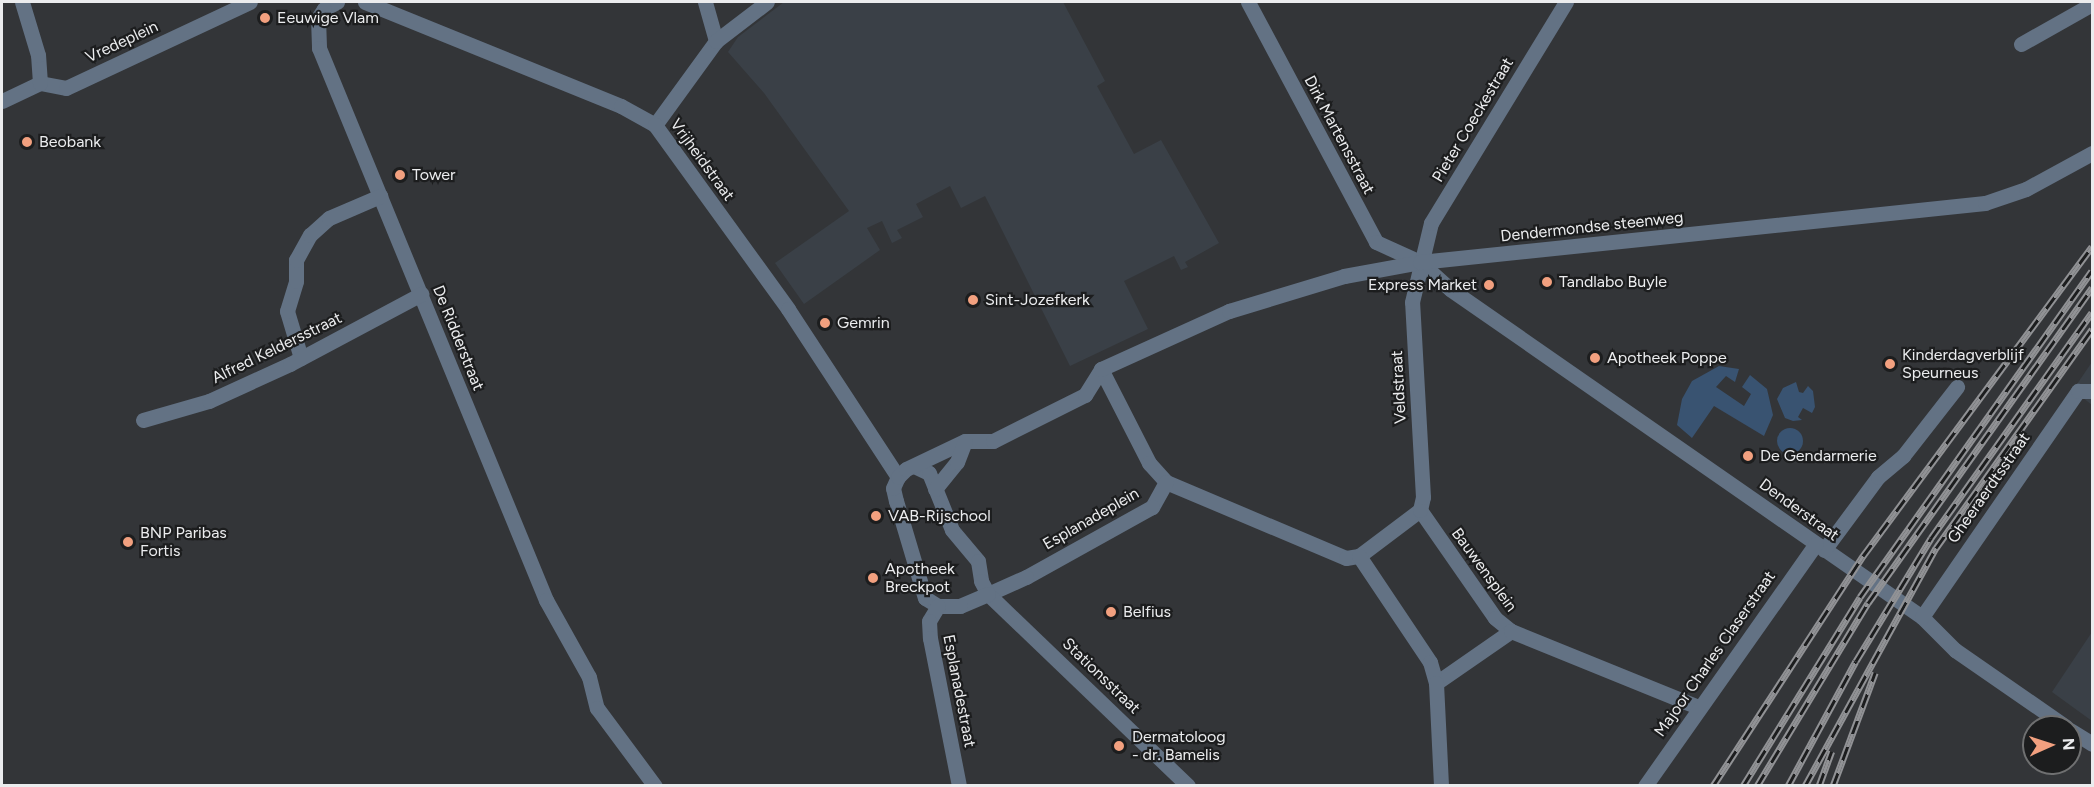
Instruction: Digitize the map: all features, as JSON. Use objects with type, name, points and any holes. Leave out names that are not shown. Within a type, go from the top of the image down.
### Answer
[{"type":"street","points":[[2,101],[40,83],[39,56],[22,2]]},
{"type":"street","name":"Vredeplein","points":[[40,83],[66,88],[250,2]]},
{"type":"street","name":"De Ridderstraat","points":[[337,2],[324,9],[318,18],[317,42],[546,600],[589,677],[597,708],[655,786]]},
{"type":"street","name":"Vrijheidstraat","points":[[365,2],[621,106],[655,125],[788,309],[898,477]]},
{"type":"street","points":[[705,2],[716,41]]},
{"type":"street","points":[[655,125],[716,41],[767,2]]},
{"type":"street","name":"Dirk Martensstraat","points":[[1248,2],[1376,242],[1420,262]]},
{"type":"street","name":"Pieter Coeckestraat","points":[[1420,262],[1431,223],[1566,2]]},
{"type":"street","points":[[2020,44],[2092,4]]},
{"type":"street","name":"Dendermondse steenweg","points":[[1101,369],[1268,297],[1344,276],[1420,262],[1953,208],[2026,189],[2092,153]]},
{"type":"street","points":[[301,357],[287,311],[296,280],[296,260],[310,235],[329,218],[380,196]]},
{"type":"street","name":"Veldstraat","points":[[1420,262],[1412,302],[1423,497],[1420,510]]},
{"type":"street","name":"Denderstraat","points":[[1420,262],[1450,289],[1922,617],[1955,650],[2049,715]]},
{"type":"street","name":"Alfred Keldersstraat","points":[[144,420],[209,401],[301,357],[421,294]]},
{"type":"street","points":[[938,606],[925,598],[893,488],[898,477],[906,469],[916,467],[964,441],[993,441],[1085,395],[1101,369]]},
{"type":"street","points":[[1101,369],[1149,463],[1166,482],[1346,558],[1359,556],[1420,510]]},
{"type":"street","name":"Majoor Charles Claserstraat","points":[[1645,786],[1698,707],[1820,547],[1878,477],[1903,456],[1957,387]]},
{"type":"street","name":"Gheeraerdtsstraat","points":[[1922,617],[2078,391],[2092,391]]},
{"type":"street","points":[[935,489],[957,462],[964,441]]},
{"type":"street","points":[[916,467],[929,473],[952,530],[978,561],[981,581],[988,594]]},
{"type":"street","name":"Esplanadeplein","points":[[938,606],[960,606],[1026,577],[1152,507],[1166,482]]},
{"type":"street","name":"Bauwensplein","points":[[1420,510],[1495,618],[1511,631],[1436,683]]},
{"type":"street","points":[[1359,556],[1430,662],[1436,683],[1441,786]]},
{"type":"street","name":"Stationsstraat","points":[[988,594],[1188,786]]},
{"type":"street","name":"Esplanadestraat","points":[[938,606],[929,621],[930,638],[959,786]]},
{"type":"street","points":[[1511,631],[1698,707]]},
{"type":"shaded area","points":[[784,2],[1063,2],[1105,81],[1097,86],[1134,154],[1161,140],[1219,243],[1185,262],[1188,267],[1181,270],[1174,256],[1124,281],[1148,329],[1070,366],[985,196],[961,208],[950,186],[916,204],[923,217],[897,230],[902,238],[892,243],[882,221],[867,228],[880,250],[804,304],[775,263],[849,211],[764,93],[728,52],[738,37]]},
{"type":"shaded area","points":[[2092,362],[2092,405],[2073,390]]},
{"type":"shaded area","points":[[1719,366],[1739,369],[1735,382],[1726,376],[1716,387],[1744,406],[1751,394],[1742,387],[1750,375],[1767,389],[1773,415],[1764,436],[1714,406],[1692,438],[1677,425],[1682,399],[1692,381]]},
{"type":"shaded area","points":[[1796,382],[1799,392],[1803,393],[1808,386],[1813,391],[1815,407],[1812,413],[1803,408],[1798,417],[1802,420],[1793,421],[1785,418],[1777,399],[1783,388]]},
{"type":"shaded area","points":[[1790,428],[1799,432],[1803,441],[1799,450],[1790,454],[1781,450],[1777,441],[1781,432]]},
{"type":"shaded area","points":[[2092,632],[2092,721],[2052,692]]},
{"type":"railway","points":[[1713,786],[1863,556],[2092,247]]},
{"type":"railway","points":[[1743,786],[1860,597],[2092,271]]},
{"type":"railway","points":[[1757,786],[1868,603],[2092,288]]},
{"type":"railway","points":[[1788,786],[1856,661],[1931,538],[2092,312]]},
{"type":"railway","points":[[1805,786],[1936,548],[2092,329]]},
{"type":"railway","points":[[1833,786],[1875,673]]},
{"type":"railway","points":[[1819,786],[1832,751]]},
{"type":"place","name":"Eeuwige Vlam","points":[[265,18]]},
{"type":"place","name":"Beobank","points":[[27,142]]},
{"type":"place","name":"Tower","points":[[400,175]]},
{"type":"place","name":"Tandlabo Buyle","points":[[1547,282]]},
{"type":"place","name":"Express Market","points":[[1489,285]]},
{"type":"place","name":"Sint-Jozefkerk","points":[[973,300]]},
{"type":"place","name":"Gemrin","points":[[825,323]]},
{"type":"place","name":"Apotheek Poppe","points":[[1595,358]]},
{"type":"place","name":"Kinderdagverblijf Speurneus","points":[[1890,364]]},
{"type":"place","name":"De Gendarmerie","points":[[1748,456]]},
{"type":"place","name":"VAB-Rijschool","points":[[876,516]]},
{"type":"place","name":"BNP Paribas Fortis","points":[[128,542]]},
{"type":"place","name":"Apotheek Breckpot","points":[[873,578]]},
{"type":"place","name":"Belfius","points":[[1111,612]]},
{"type":"place","name":"Dermatoloog - dr. Bamelis","points":[[1119,746]]}]
